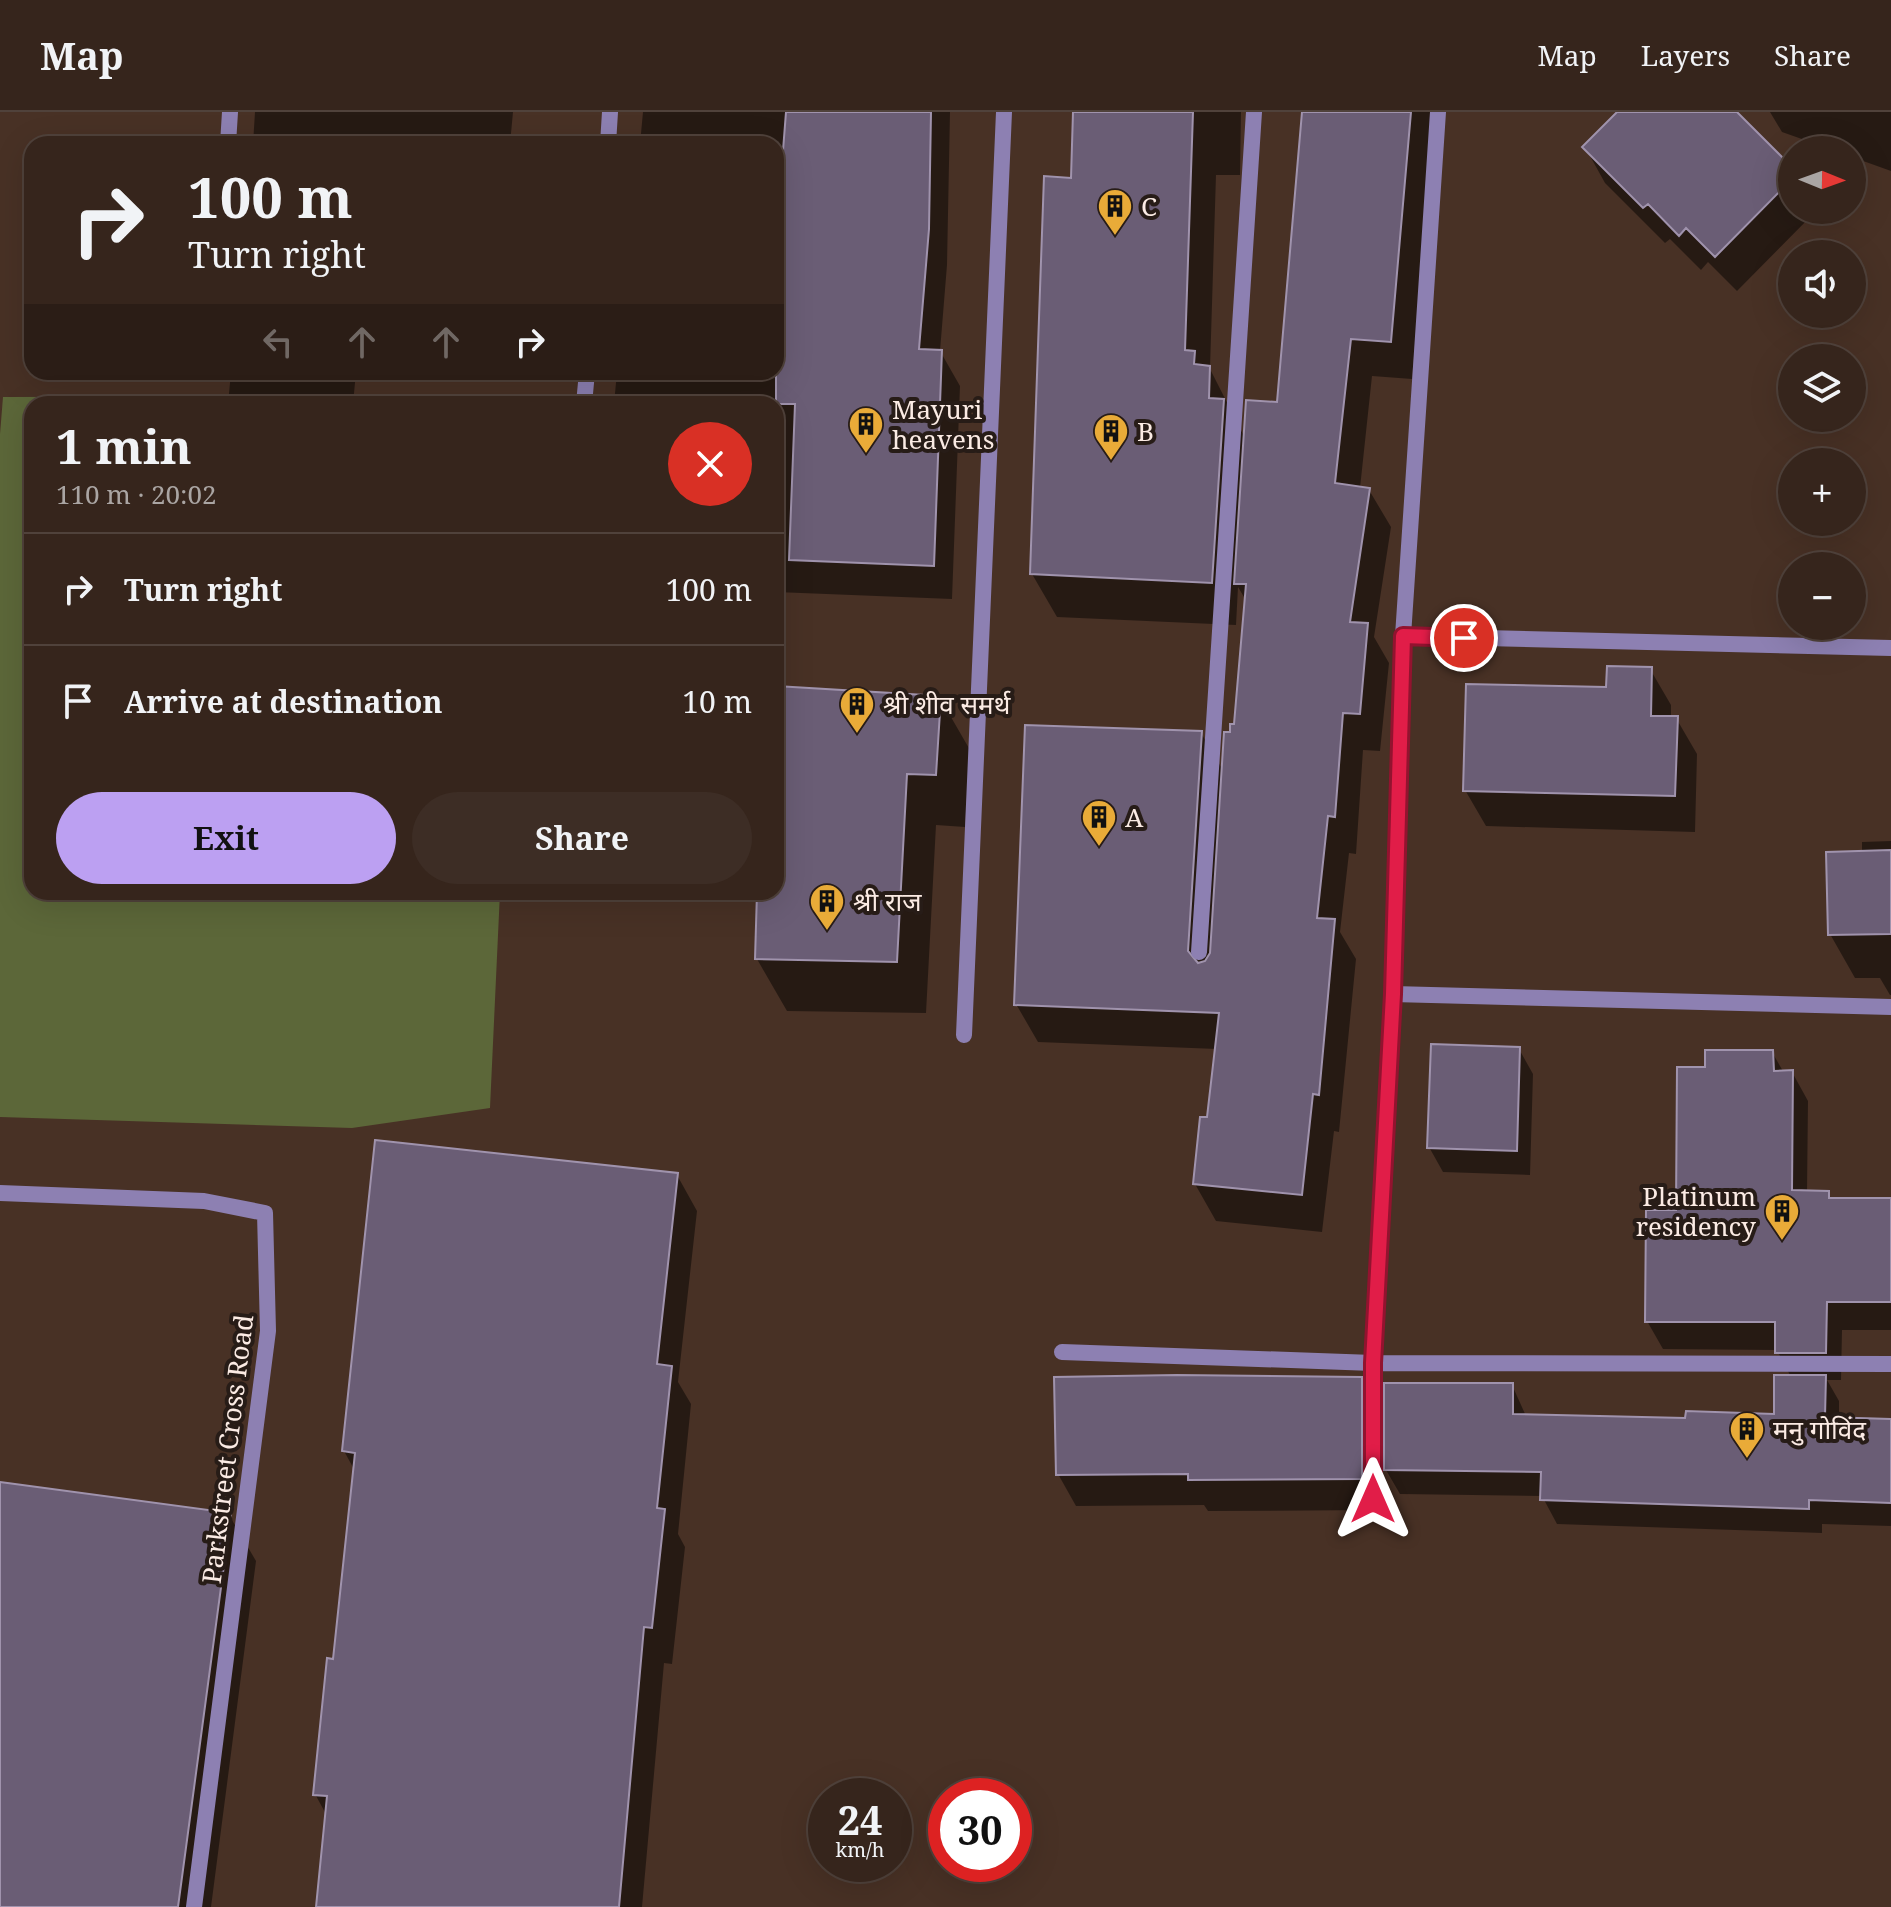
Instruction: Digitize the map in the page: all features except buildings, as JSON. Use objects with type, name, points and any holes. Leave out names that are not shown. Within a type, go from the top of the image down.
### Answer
[{"type":"street","points":[[228,136],[230,112]]},
{"type":"street","points":[[608,136],[610,112]]},
{"type":"street","points":[[964,1035],[1004,112]]},
{"type":"street","points":[[1199,952],[1254,112]]},
{"type":"street","points":[[1373,1499],[1373,1363],[1393,994],[1403,636],[1438,112]]},
{"type":"street","points":[[1403,636],[1891,648]]},
{"type":"street","points":[[1393,994],[1891,1007]]},
{"type":"street","name":"Parkstreet Cross Road","points":[[0,1193],[204,1201],[265,1213],[268,1331],[194,1907]]},
{"type":"street","points":[[1062,1352],[1373,1363],[1891,1364]]},
{"type":"green space","points":[[3,397],[24,397],[24,900],[500,900],[490,1108],[352,1128],[0,1117],[0,434]]},
{"type":"place","name":"C","points":[[1115,237]]},
{"type":"place","name":"Mayuri heavens","points":[[866,455]]},
{"type":"place","name":"B","points":[[1111,462]]},
{"type":"place","name":"श्री शीव समर्थ","points":[[857,735]]},
{"type":"place","name":"A","points":[[1099,848]]},
{"type":"place","name":"श्री राज","points":[[827,932]]},
{"type":"place","name":"Platinum residency","points":[[1782,1242]]},
{"type":"place","name":"मनु गोविंद","points":[[1747,1460]]},
{"type":"route","points":[[1373,1499],[1373,1363],[1393,994],[1403,636],[1464,638]]}]
